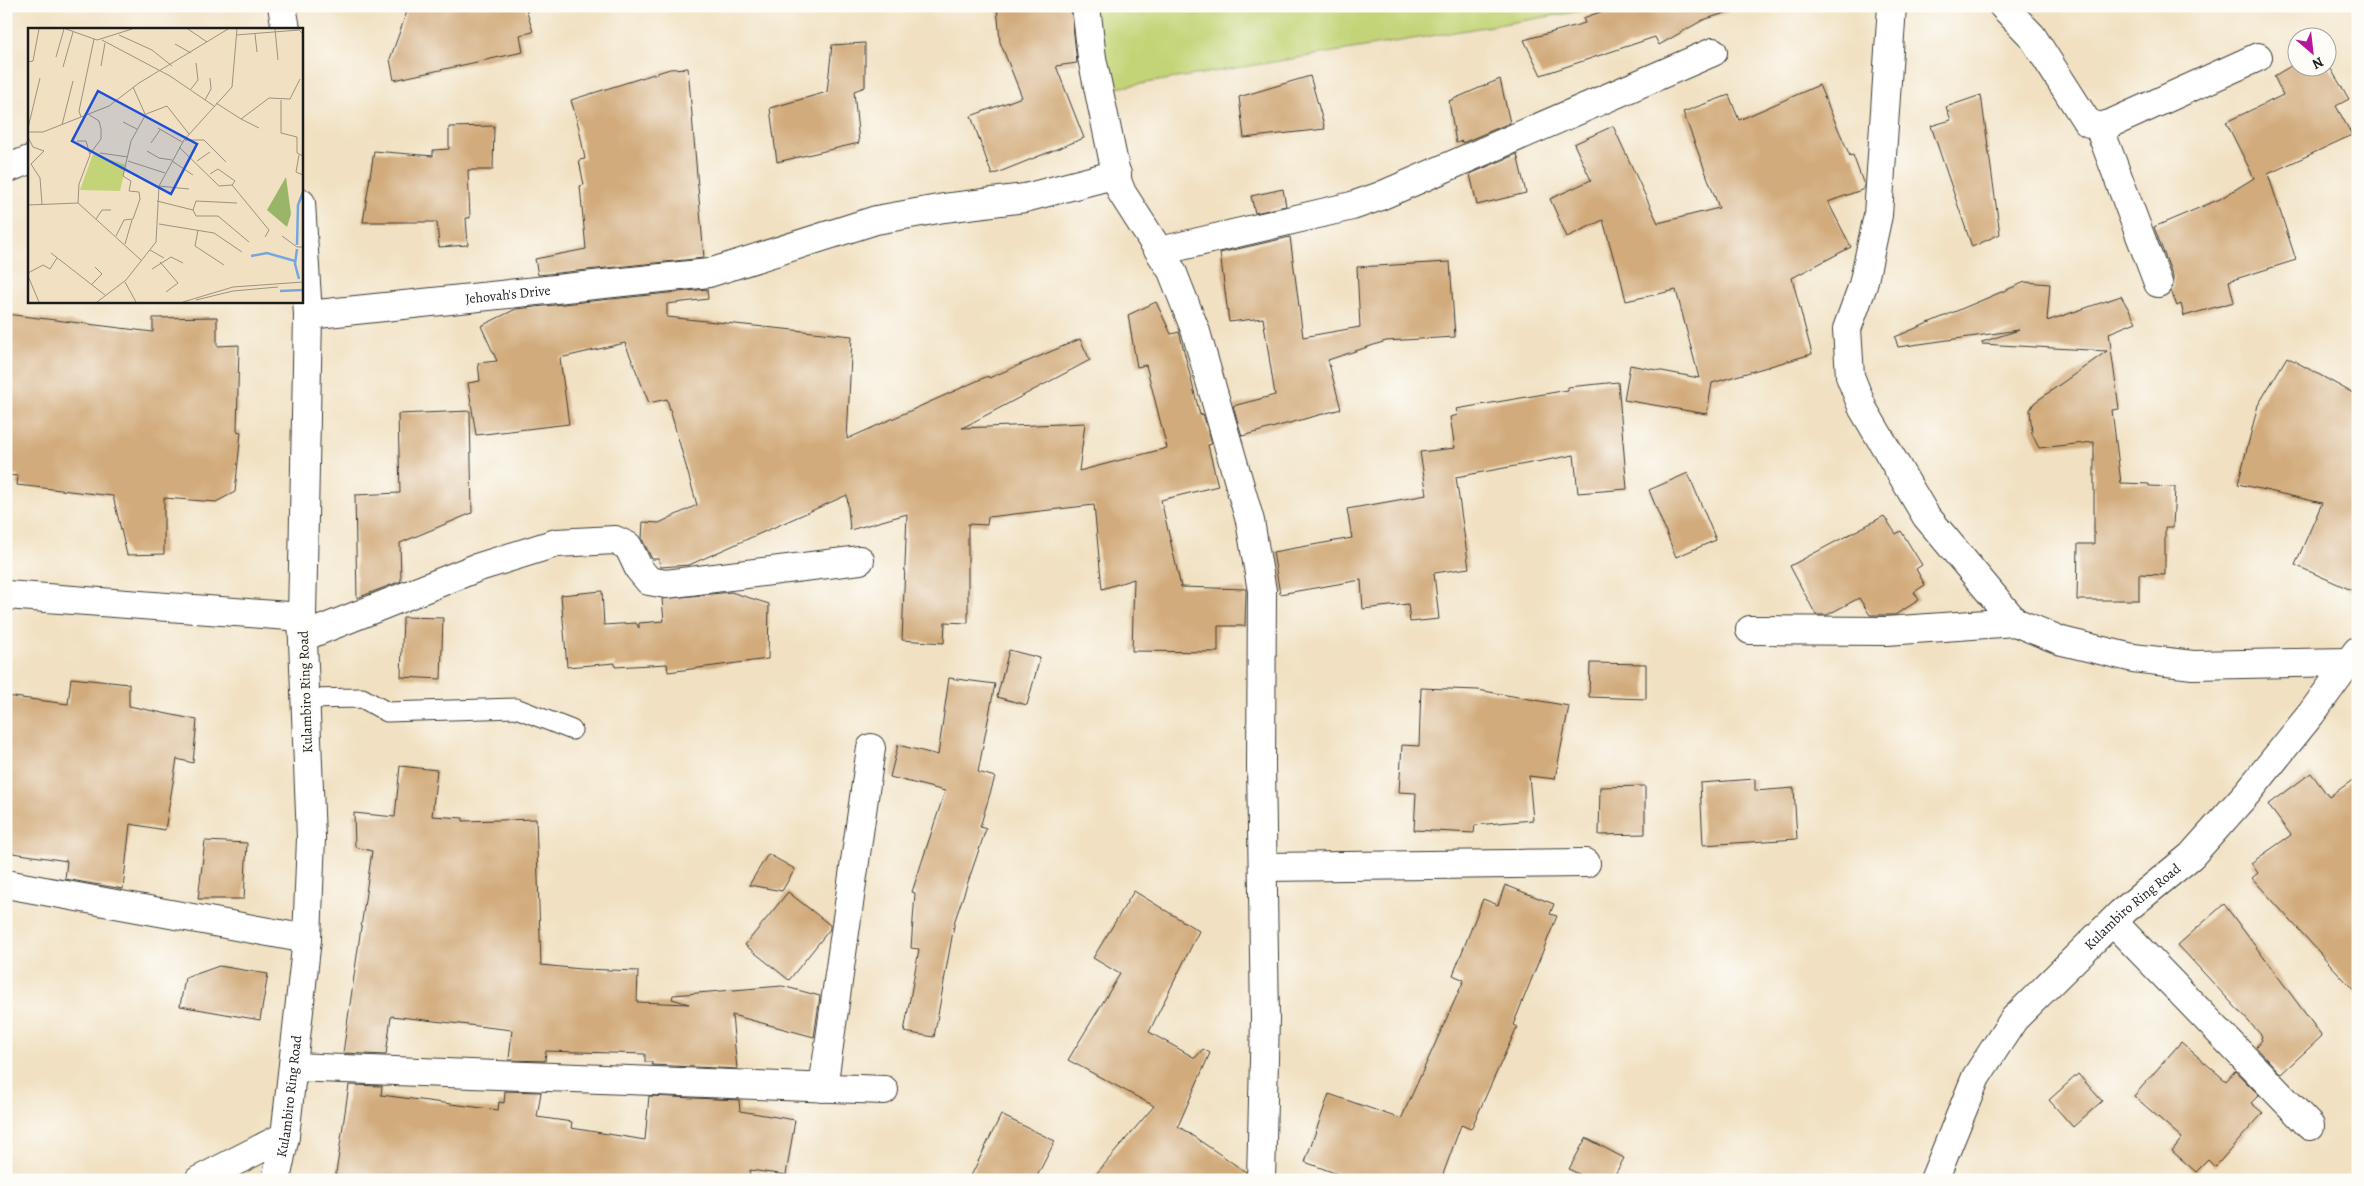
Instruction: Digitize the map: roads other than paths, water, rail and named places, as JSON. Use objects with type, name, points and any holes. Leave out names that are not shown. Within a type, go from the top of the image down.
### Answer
[{"type":"street","points":[[282,6],[286,28]]},
{"type":"street","points":[[1086,6],[1092,58],[1116,174],[1122,193],[1172,271],[1196,332],[1250,521],[1262,591],[1262,867],[1265,1019],[1261,1180]]},
{"type":"street","points":[[1892,6],[1878,215],[1863,284],[1847,329],[1850,376],[1863,409],[1926,516],[2015,622]]},
{"type":"street","points":[[2003,6],[2032,36],[2087,122],[2099,127],[2110,124],[2258,57]]},
{"type":"street","points":[[1160,251],[1352,206],[1378,197],[1713,52]]},
{"type":"street","points":[[2099,127],[2158,283]]},
{"type":"street","points":[[6,169],[28,160]]},
{"type":"street","name":"Jehovah's Drive","points":[[308,315],[709,273],[876,220],[944,208],[1025,198],[1116,174]]},
{"type":"street","name":"Kulambiro Ring Road","points":[[276,1180],[285,1136],[307,939],[311,838],[303,627],[308,315],[302,219]]},
{"type":"street","points":[[6,595],[303,627],[556,543],[615,540],[628,546],[639,569],[649,581],[666,584],[860,560]]},
{"type":"street","points":[[1750,630],[1886,631],[2015,622],[2062,641],[2133,658],[2194,664],[2353,656]]},
{"type":"street","name":"Kulambiro Ring Road","points":[[1934,1180],[1976,1077],[2014,1019],[2112,922],[2191,856],[2248,792],[2311,714],[2353,656]]},
{"type":"street","points":[[823,1088],[871,748]]},
{"type":"street","points":[[1262,867],[1586,863]]},
{"type":"street","points":[[6,884],[307,939]]},
{"type":"street","points":[[2112,922],[2310,1126]]},
{"type":"street","points":[[293,1067],[884,1090]]},
{"type":"street","points":[[199,1180],[285,1136]]},
{"type":"lane","points":[[306,699],[362,698],[387,712],[516,708],[572,730]]}]
